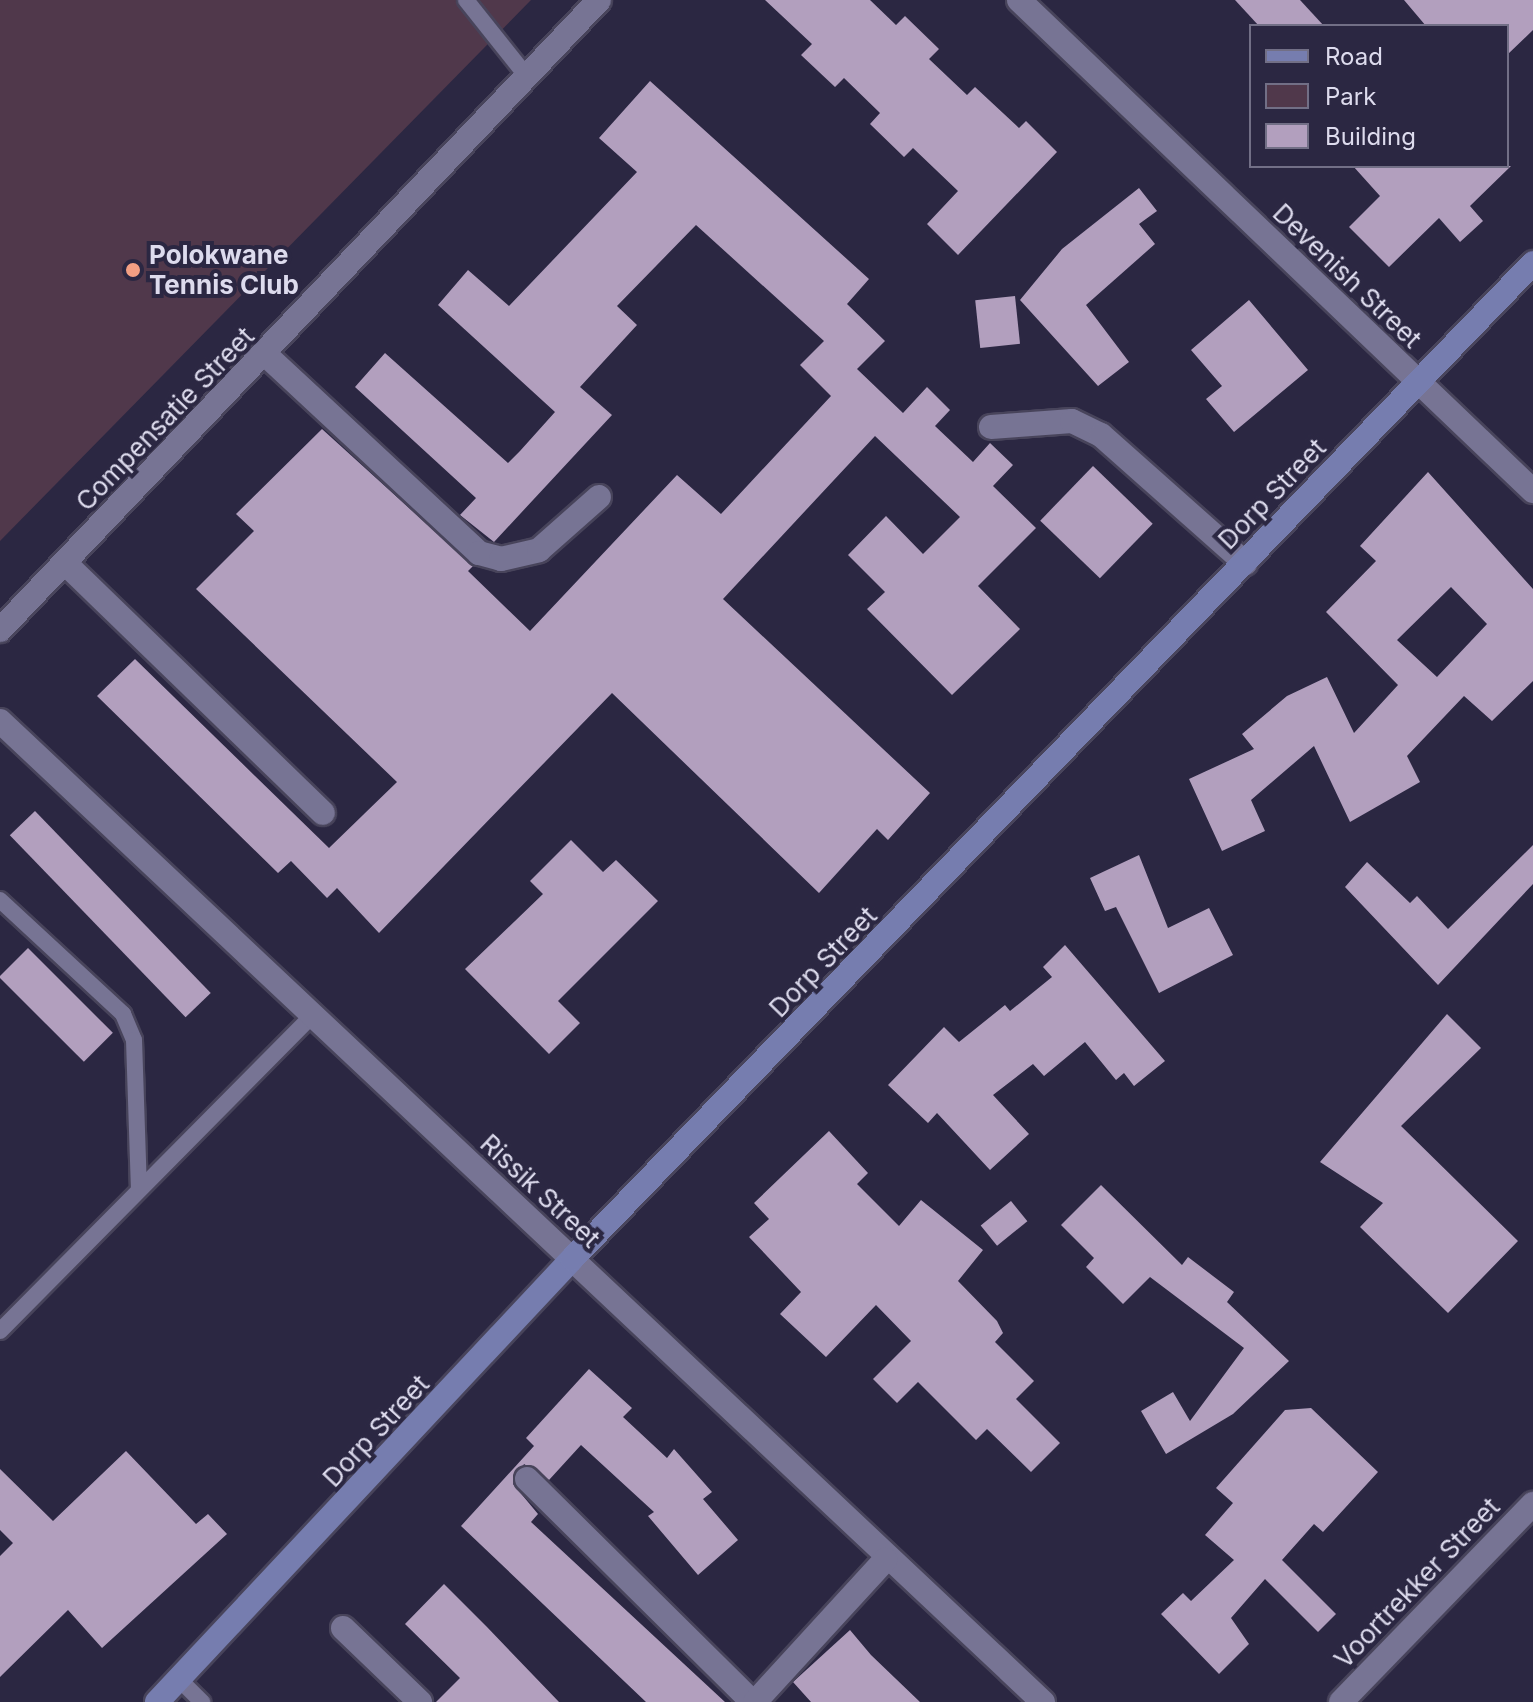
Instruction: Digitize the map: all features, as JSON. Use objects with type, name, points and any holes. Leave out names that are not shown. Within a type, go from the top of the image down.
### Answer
[{"type":"street","name":"Compensatie Street","points":[[0,630],[266,355],[524,73],[599,0]]},
{"type":"street","name":"Devenish Street","points":[[1019,0],[1533,491]]},
{"type":"street","name":"Dorp Street","points":[[157,1702],[572,1259],[1533,263]]},
{"type":"street","points":[[266,355],[479,553],[501,559],[539,550],[599,497]]},
{"type":"street","points":[[991,427],[1072,421],[1101,435],[1245,563]]},
{"type":"street","points":[[65,563],[323,813]]},
{"type":"street","name":"Rissik Street","points":[[0,721],[310,1018],[572,1259],[885,1560],[1043,1702]]},
{"type":"street","points":[[527,1479],[754,1702],[885,1560]]},
{"type":"street","name":"Voortrekker Street","points":[[1341,1702],[1533,1504]]},
{"type":"street","points":[[343,1628],[420,1702]]},
{"type":"lane","points":[[466,0],[524,73]]},
{"type":"lane","points":[[0,900],[123,1014],[134,1040],[139,1190]]},
{"type":"lane","points":[[0,1331],[310,1018]]},
{"type":"lane","points":[[179,1679],[202,1702]]},
{"type":"green space","name":"Polokwane Tennis Club","points":[[0,0],[531,0],[0,541]]},
{"type":"building","points":[[765,0],[870,0],[896,25],[905,16],[939,49],[929,59],[967,95],[975,87],[1019,128],[1026,121],[1057,152],[958,255],[927,224],[958,191],[913,148],[904,157],[870,124],[880,113],[844,78],[835,87],[801,55],[812,44]]},
{"type":"building","points":[[1235,0],[1300,0],[1322,24],[1257,24]]},
{"type":"building","points":[[1404,0],[1533,0],[1533,30],[1509,53],[1509,24],[1424,24]]},
{"type":"building","points":[[650,81],[869,279],[847,304],[885,341],[857,369],[903,413],[927,387],[950,410],[935,426],[973,462],[990,443],[1013,465],[993,486],[1036,528],[978,586],[1020,629],[952,695],[867,609],[885,592],[848,555],[886,516],[923,554],[960,517],[875,436],[723,599],[930,793],[888,840],[877,829],[819,893],[612,693],[379,933],[337,888],[327,898],[291,861],[278,873],[97,696],[135,659],[329,848],[397,782],[196,589],[254,531],[236,514],[322,429],[473,566],[468,571],[530,631],[677,475],[721,514],[831,396],[800,365],[824,341],[696,225],[617,306],[637,325],[580,387],[612,415],[494,542],[460,515],[476,498],[355,387],[385,353],[508,463],[520,451],[555,412],[438,305],[468,270],[509,306],[637,172],[599,138]]},
{"type":"building","points":[[1355,168],[1509,168],[1470,206],[1483,221],[1460,242],[1439,218],[1389,267],[1349,227],[1380,196]]},
{"type":"building","points":[[1139,188],[1157,211],[1139,224],[1155,244],[1086,305],[1129,362],[1098,386],[1020,300],[1062,249]]},
{"type":"building","points":[[1015,296],[1020,344],[980,348],[975,300]]},
{"type":"building","points":[[1249,300],[1308,370],[1234,432],[1206,399],[1222,386],[1191,350]]},
{"type":"building","points":[[1093,466],[1153,524],[1100,578],[1040,521]]},
{"type":"building","points":[[1428,472],[1533,589],[1533,681],[1492,721],[1464,696],[1407,756],[1420,782],[1350,822],[1314,746],[1251,800],[1265,831],[1222,851],[1189,779],[1254,749],[1242,734],[1287,696],[1327,677],[1354,733],[1398,685],[1326,612],[1376,561],[1360,546]],"holes":[[[1451,587],[1487,624],[1437,677],[1397,640]]]},
{"type":"building","points":[[35,811],[211,993],[186,1017],[10,835]]},
{"type":"building","points":[[571,840],[603,872],[616,860],[658,901],[558,1001],[580,1023],[549,1054],[465,969],[543,894],[530,881]]},
{"type":"building","points":[[1533,845],[1533,884],[1438,985],[1345,887],[1367,862],[1410,903],[1417,896],[1448,929]]},
{"type":"building","points":[[1139,855],[1168,928],[1209,908],[1233,955],[1159,993],[1116,907],[1105,911],[1090,878]]},
{"type":"building","points":[[1065,945],[1165,1061],[1134,1086],[1124,1073],[1116,1080],[1085,1042],[1044,1076],[1033,1064],[993,1095],[1029,1134],[990,1170],[937,1113],[928,1123],[888,1085],[944,1027],[959,1042],[1005,1005],[1010,1011],[1052,977],[1043,967]]},
{"type":"building","points":[[28,948],[113,1033],[84,1062],[0,978]]},
{"type":"building","points":[[1447,1014],[1481,1048],[1401,1126],[1518,1241],[1448,1313],[1360,1227],[1383,1203],[1320,1162]]},
{"type":"building","points":[[829,1131],[868,1173],[857,1184],[899,1226],[921,1200],[983,1250],[958,1281],[997,1321],[1003,1333],[995,1342],[1034,1381],[1016,1399],[1060,1443],[1031,1472],[987,1429],[976,1440],[918,1382],[897,1403],[873,1379],[911,1341],[876,1305],[826,1357],[780,1314],[801,1292],[749,1237],[769,1219],[754,1203]]},
{"type":"building","points":[[1101,1185],[1182,1265],[1188,1257],[1234,1292],[1227,1302],[1289,1361],[1233,1414],[1166,1454],[1141,1411],[1173,1392],[1190,1421],[1244,1348],[1150,1277],[1123,1304],[1086,1267],[1094,1258],[1061,1225]]},
{"type":"building","points":[[1011,1201],[1027,1221],[997,1246],[981,1226]]},
{"type":"building","points":[[589,1369],[632,1408],[623,1417],[667,1458],[674,1449],[712,1492],[703,1499],[738,1540],[698,1575],[648,1516],[654,1512],[581,1445],[549,1480],[524,1464],[513,1484],[538,1514],[531,1522],[725,1702],[646,1702],[461,1526],[534,1446],[526,1438]]},
{"type":"building","points":[[1311,1408],[1378,1472],[1323,1532],[1314,1524],[1282,1560],[1336,1614],[1318,1632],[1265,1579],[1231,1618],[1249,1644],[1219,1674],[1161,1614],[1183,1593],[1191,1601],[1234,1560],[1205,1535],[1233,1503],[1216,1488],[1285,1410]]},
{"type":"building","points":[[126,1451],[196,1524],[208,1514],[227,1534],[102,1648],[68,1610],[0,1677],[0,1556],[13,1543],[0,1530],[0,1469],[53,1521]]},
{"type":"building","points":[[444,1584],[559,1702],[436,1702],[460,1678],[405,1624]]},
{"type":"building","points":[[850,1630],[920,1702],[811,1702],[793,1682]]},
{"type":"place","name":"Polokwane Tennis Club","points":[[133,270]]}]
